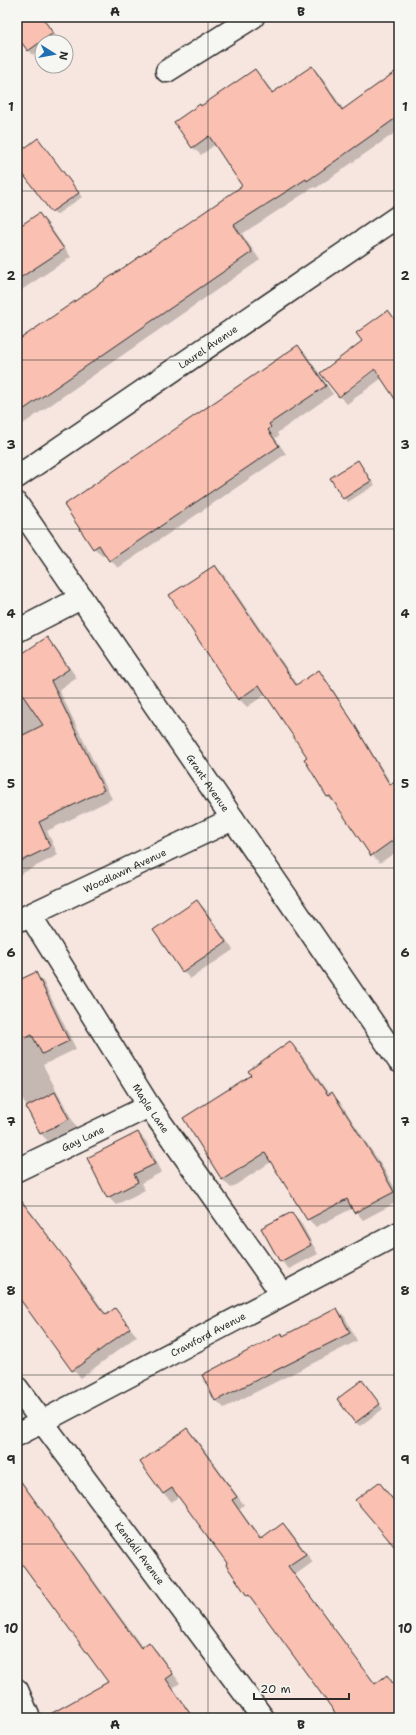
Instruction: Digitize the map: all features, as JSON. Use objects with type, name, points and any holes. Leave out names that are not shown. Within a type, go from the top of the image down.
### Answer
[{"type":"street","points":[[167,71],[253,17]]},
{"type":"street","name":"Laurel Avenue","points":[[17,478],[399,216]]},
{"type":"street","name":"Grant Avenue","points":[[17,504],[399,1060]]},
{"type":"street","points":[[17,631],[82,598]]},
{"type":"street","name":"Woodlawn Avenue","points":[[24,918],[233,819]]},
{"type":"street","name":"Maple Lane","points":[[24,918],[149,1106],[282,1294]]},
{"type":"street","name":"Gay Lane","points":[[17,1170],[149,1106]]},
{"type":"street","name":"Crawford Avenue","points":[[17,1435],[399,1233]]},
{"type":"street","name":"Kendall Avenue","points":[[17,1388],[263,1718]]},
{"type":"building","points":[[17,17],[42,17],[53,33],[34,34],[34,47],[28,51],[17,37]]},
{"type":"building","points":[[312,66],[342,110],[399,69],[399,116],[307,181],[306,179],[234,225],[252,252],[17,414],[17,341],[242,186],[209,136],[192,148],[174,122],[200,104],[201,106],[255,69],[272,93]]},
{"type":"building","points":[[38,138],[79,193],[51,212],[17,166],[17,154]]},
{"type":"building","points":[[39,213],[64,249],[17,280],[17,228]]},
{"type":"building","points":[[388,310],[399,325],[399,405],[375,369],[339,397],[320,373],[362,341],[356,333]]},
{"type":"building","points":[[298,345],[326,386],[269,424],[271,427],[268,430],[279,446],[109,561],[99,545],[93,549],[64,505]]},
{"type":"building","points":[[358,460],[371,481],[343,499],[330,478]]},
{"type":"building","points":[[215,565],[296,685],[319,670],[353,722],[390,785],[399,779],[399,836],[371,856],[330,796],[327,797],[304,759],[307,757],[259,685],[238,700],[169,595]]},
{"type":"building","points":[[47,637],[69,669],[51,681],[104,790],[39,822],[50,847],[17,863],[17,738],[43,725],[17,687],[17,657]]},
{"type":"building","points":[[197,900],[226,942],[182,972],[153,930]]},
{"type":"building","points":[[36,972],[69,1041],[42,1054],[32,1035],[17,1042],[17,981]]},
{"type":"building","points":[[290,1041],[328,1095],[332,1092],[379,1165],[394,1192],[354,1213],[347,1199],[307,1220],[265,1153],[222,1180],[183,1118],[251,1075],[248,1071]]},
{"type":"building","points":[[55,1092],[69,1119],[40,1134],[26,1107]]},
{"type":"building","points":[[138,1132],[155,1164],[134,1174],[138,1182],[107,1198],[87,1158]]},
{"type":"building","points":[[17,1195],[100,1308],[106,1315],[115,1308],[130,1328],[72,1371],[17,1295]]},
{"type":"building","points":[[292,1212],[311,1245],[280,1262],[261,1228]]},
{"type":"building","points":[[337,1308],[350,1333],[215,1401],[202,1375],[282,1333],[283,1336]]},
{"type":"building","points":[[362,1380],[380,1404],[355,1423],[337,1399]]},
{"type":"building","points":[[187,1428],[237,1497],[232,1500],[260,1540],[283,1523],[306,1554],[288,1566],[375,1684],[387,1675],[399,1692],[399,1718],[339,1718],[249,1595],[247,1596],[226,1565],[227,1563],[172,1488],[163,1494],[140,1462]]},
{"type":"building","points":[[17,1476],[141,1648],[149,1642],[173,1674],[166,1679],[193,1718],[43,1718],[108,1682],[17,1557]]},
{"type":"building","points":[[379,1482],[399,1507],[399,1552],[355,1500]]}]
